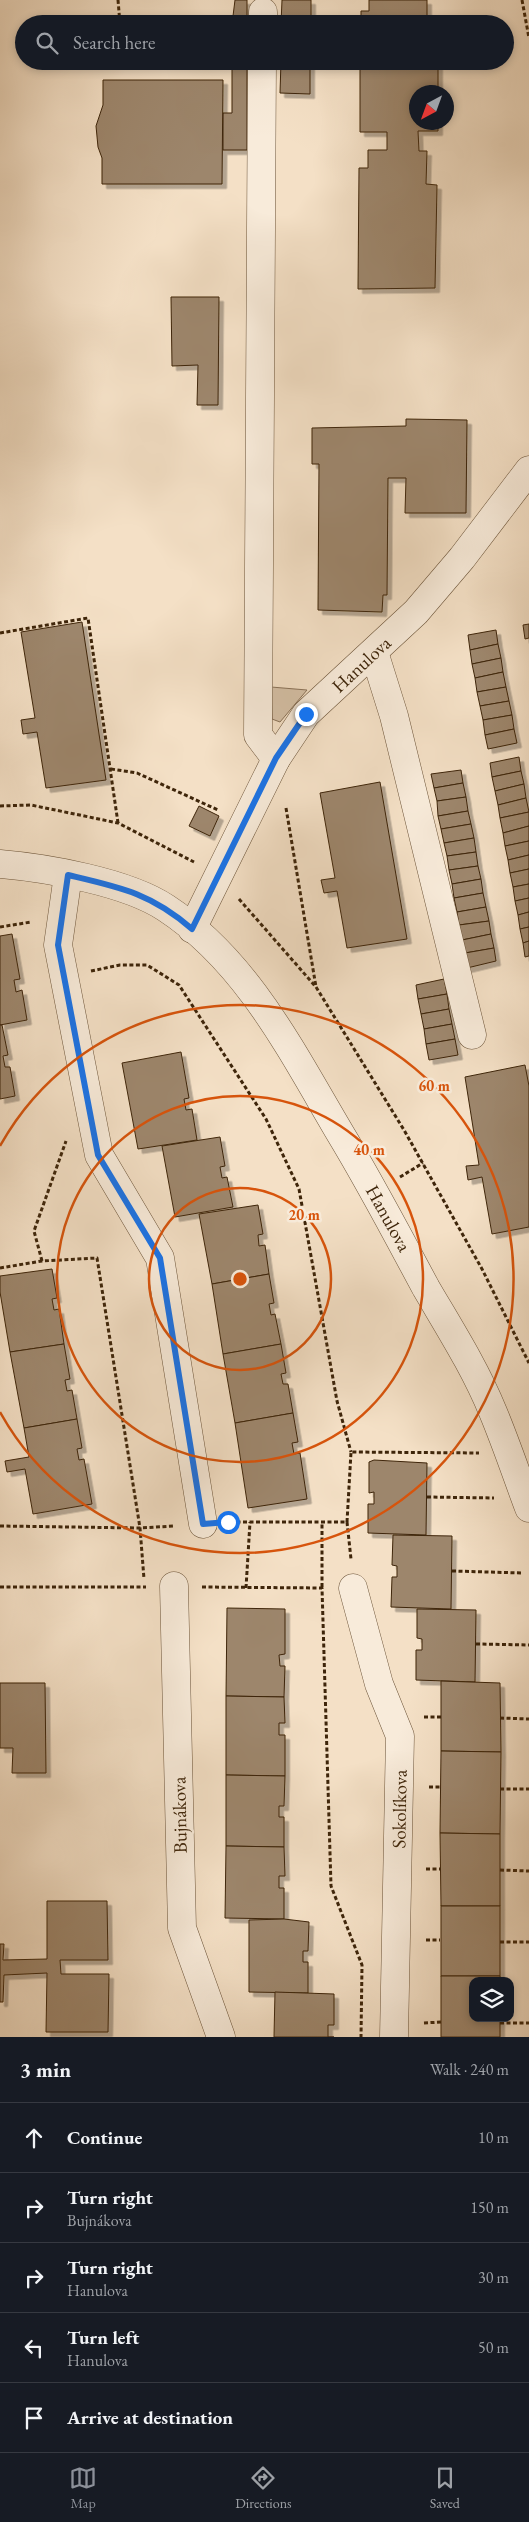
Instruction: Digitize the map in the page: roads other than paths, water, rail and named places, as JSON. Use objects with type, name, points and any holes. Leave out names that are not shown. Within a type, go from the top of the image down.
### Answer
[{"type":"street","points":[[262,70],[258,735],[276,758]]},
{"type":"street","name":"Hanulova","points":[[192,929],[276,758],[306,714],[416,612],[529,470]]},
{"type":"street","points":[[374,652],[394,716],[472,1035]]},
{"type":"street","name":"Hanulova","points":[[0,864],[68,875],[150,898],[192,929],[226,960],[255,996],[287,1044],[375,1192],[427,1288],[465,1352],[522,1470],[529,1508]]},
{"type":"street","points":[[68,875],[58,945],[98,1155],[160,1258],[203,1524]]},
{"type":"street","name":"Bujnákova","points":[[174,1586],[182,1928],[221,2037]]},
{"type":"street","name":"Sokolíkova","points":[[353,1588],[379,1684],[400,1736],[394,2037]]}]
